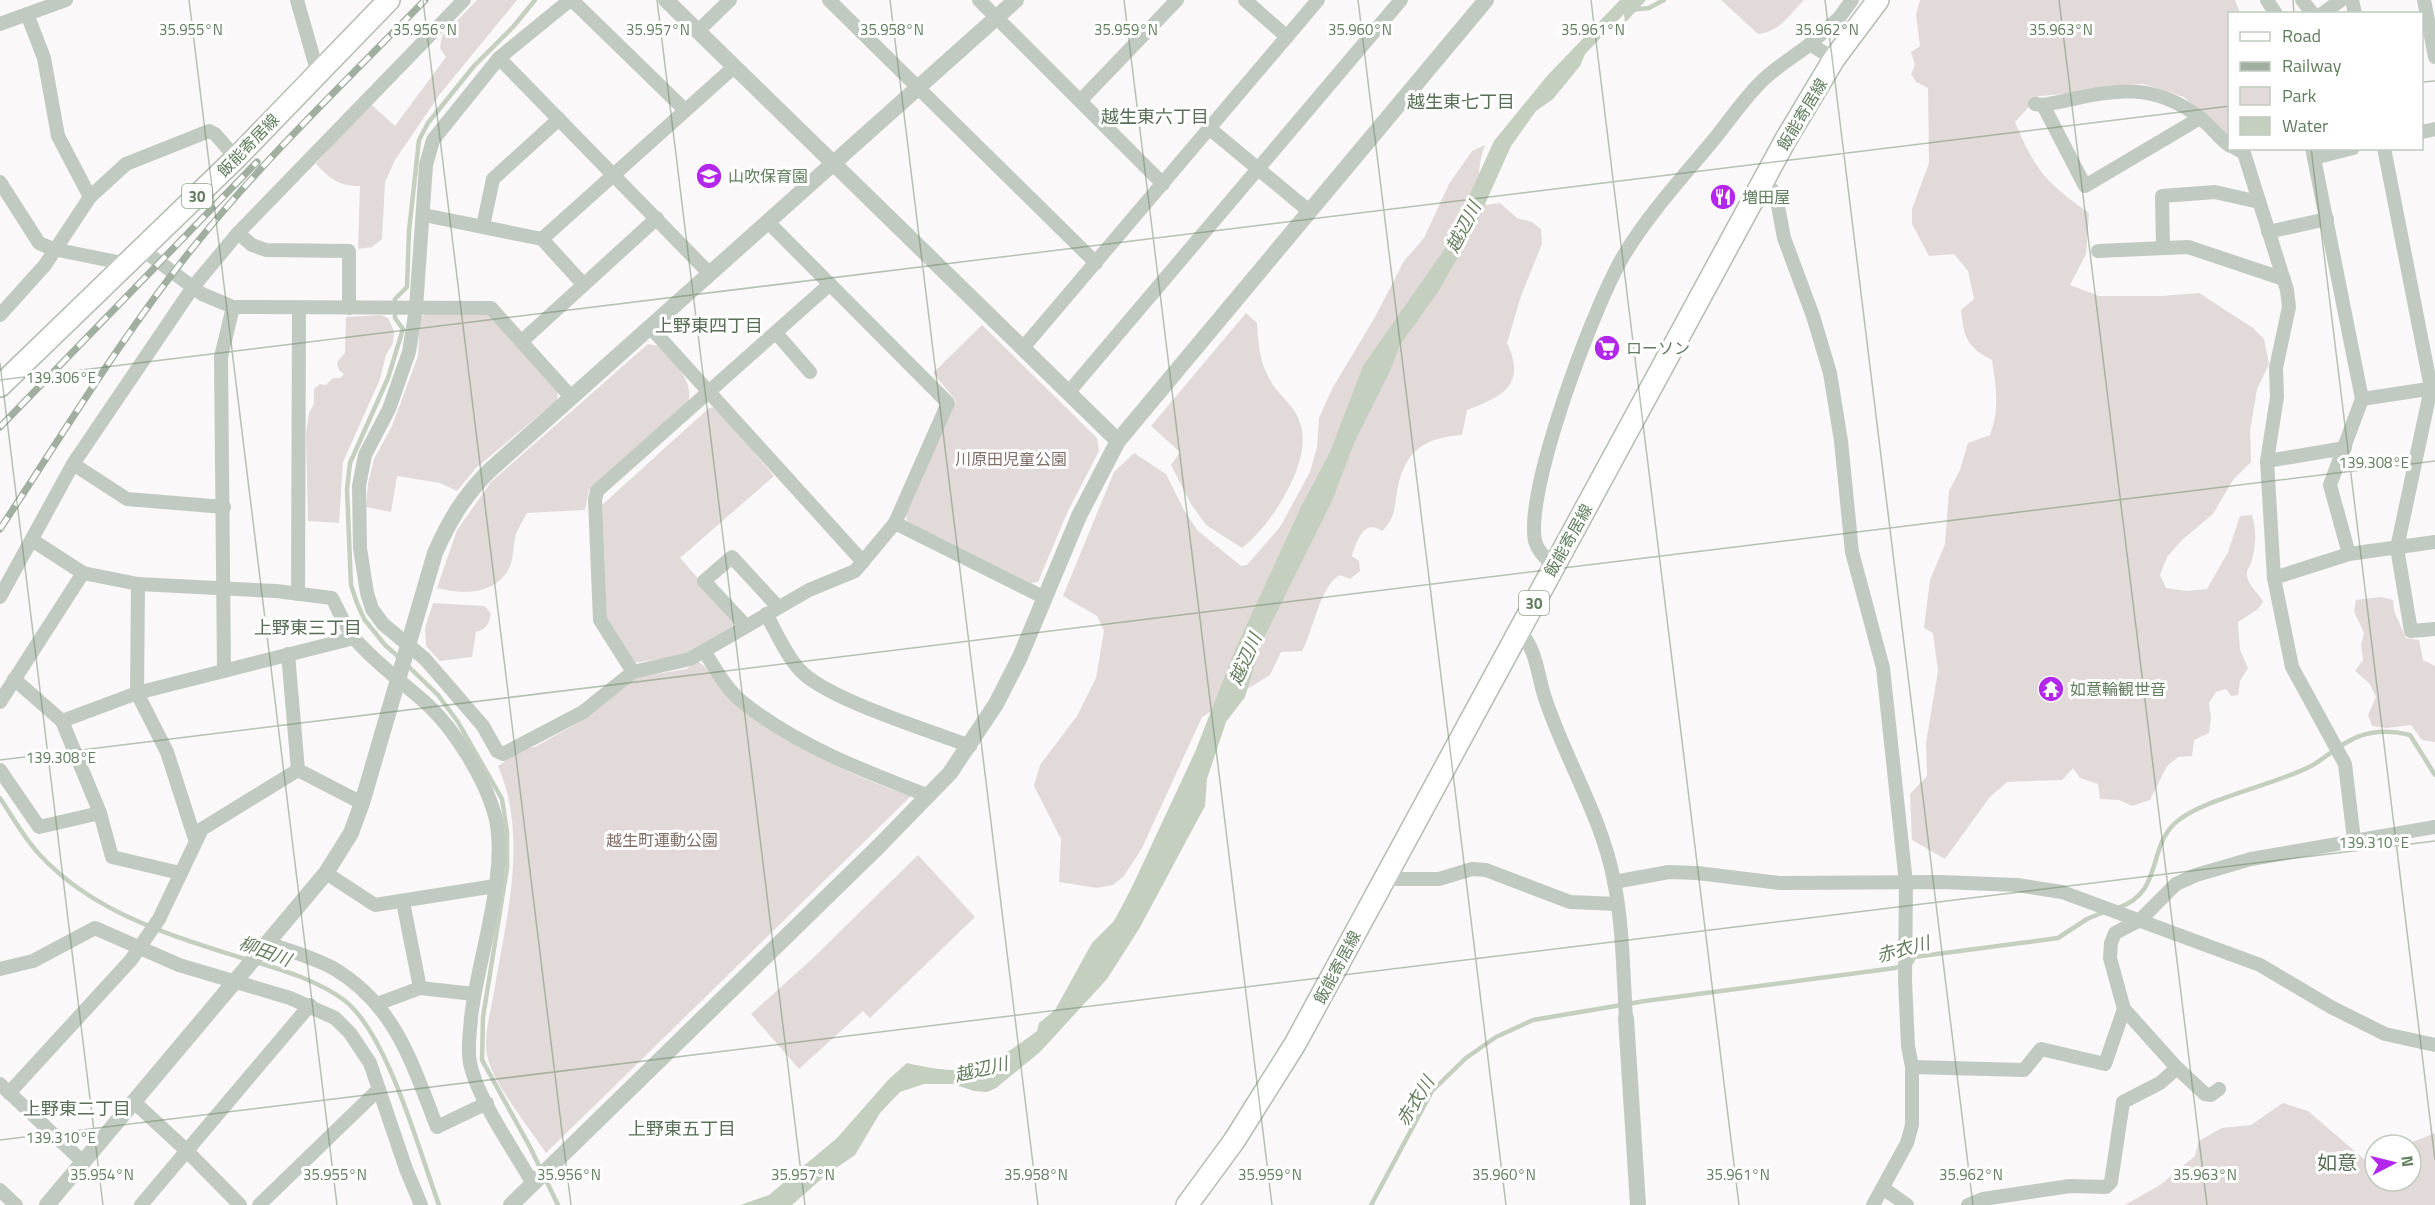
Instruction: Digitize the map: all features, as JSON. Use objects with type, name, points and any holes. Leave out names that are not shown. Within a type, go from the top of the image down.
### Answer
[{"type":"main road","name":"飯能寄居線","points":[[0,386],[236,158],[389,0]]},
{"type":"main road","name":"飯能寄居線","points":[[1187,1205],[1234,1141],[1279,1072],[1764,179],[1834,60],[1878,0]]},
{"type":"street","points":[[0,24],[66,0]]},
{"type":"street","points":[[297,0],[318,74]]},
{"type":"street","points":[[0,597],[73,464],[193,287],[238,233],[464,0]]},
{"type":"street","points":[[666,0],[1118,441]]},
{"type":"street","points":[[698,31],[730,0]]},
{"type":"street","points":[[829,0],[1096,263]]},
{"type":"street","points":[[979,0],[1163,184]]},
{"type":"street","points":[[47,1205],[326,873],[351,833],[408,650],[435,553],[451,517],[468,492],[917,86],[1016,0]]},
{"type":"street","points":[[1081,100],[1177,0]]},
{"type":"street","points":[[1245,0],[1287,37]]},
{"type":"street","points":[[1022,349],[1318,0]]},
{"type":"street","points":[[1068,393],[1401,0]]},
{"type":"street","points":[[511,1205],[950,773],[970,746],[1001,694],[1079,516],[1118,441],[1486,0]]},
{"type":"street","points":[[1554,566],[1540,553],[1535,540],[1537,505],[1550,443],[1598,312],[1624,255],[1665,198],[1759,83],[1810,44],[1839,18],[1852,0]]},
{"type":"street","points":[[2302,0],[2311,12]]},
{"type":"street","points":[[2325,12],[2341,0]]},
{"type":"street","points":[[2424,0],[2435,57]]},
{"type":"street","points":[[684,109],[573,1],[565,4],[499,58],[433,140],[426,165],[424,215],[410,308],[409,352],[389,409],[365,454],[359,486],[360,548],[367,593],[372,609],[408,650],[425,658],[483,726],[497,751],[503,754],[584,712],[633,672],[690,659],[809,590],[855,571],[895,523],[948,403],[768,222]]},
{"type":"street","points":[[27,14],[44,58],[58,136],[90,197]]},
{"type":"street","points":[[1810,44],[1834,60]]},
{"type":"street","points":[[499,58],[710,274]]},
{"type":"street","points":[[542,239],[615,176],[684,109],[734,67]]},
{"type":"street","points":[[2200,118],[2085,186],[2039,105],[2120,91],[2149,92],[2178,104],[2200,118],[2228,145]]},
{"type":"street","points":[[483,226],[493,180],[559,118]]},
{"type":"street","points":[[1209,128],[1309,211]]},
{"type":"street","points":[[0,315],[33,280],[90,197],[126,164],[209,131],[215,134],[236,158]]},
{"type":"street","points":[[2239,150],[2244,153],[2284,279],[2289,307],[2276,368],[2277,397],[2267,461],[2274,578],[2292,667],[2345,764],[2354,840]]},
{"type":"street","points":[[2337,150],[2313,153],[2362,399],[2330,485],[2349,554]]},
{"type":"street","points":[[2384,150],[2433,388],[2397,548],[2411,632],[2435,629]]},
{"type":"street","points":[[1764,179],[1776,195],[1784,238],[1814,316],[1830,372],[1841,441],[1852,552],[1883,668],[1906,883],[1905,980],[1908,1046],[1912,1067],[1912,1125],[1907,1143],[1884,1189],[1873,1205]]},
{"type":"street","points":[[0,182],[39,243],[53,249],[135,257],[233,307],[490,308],[572,398]]},
{"type":"street","points":[[2163,247],[2162,196],[2215,192],[2259,202]]},
{"type":"street","points":[[424,215],[542,239],[582,284]]},
{"type":"street","points":[[522,341],[657,218]]},
{"type":"street","points":[[2268,232],[2326,219]]},
{"type":"street","points":[[238,233],[252,245],[266,250],[350,251],[349,308]]},
{"type":"street","points":[[2098,251],[2188,247],[2284,279]]},
{"type":"street","points":[[633,672],[600,620],[595,501],[597,491],[830,284]]},
{"type":"street","points":[[224,671],[221,357],[233,307]]},
{"type":"street","points":[[298,594],[299,308]]},
{"type":"street","points":[[651,328],[863,562]]},
{"type":"street","points":[[776,333],[810,372]]},
{"type":"street","points":[[2362,399],[2433,388]]},
{"type":"street","points":[[2267,461],[2345,448]]},
{"type":"street","points":[[73,464],[127,499],[224,507]]},
{"type":"street","points":[[895,523],[1045,598]]},
{"type":"street","points":[[32,540],[83,573],[138,584],[224,588],[333,598],[354,638],[400,676],[430,707],[486,787],[496,823],[495,886],[474,994],[468,1047],[471,1066],[487,1103],[534,1182]]},
{"type":"street","points":[[2274,578],[2349,554],[2435,542]]},
{"type":"street","points":[[746,626],[704,581],[732,557],[772,610],[799,669],[813,681],[843,697],[970,746]]},
{"type":"street","points":[[0,702],[83,573]]},
{"type":"street","points":[[138,584],[137,693],[167,752],[195,839]]},
{"type":"street","points":[[1519,631],[1531,645],[1545,698],[1572,762],[1614,882],[1626,1018],[1638,1205]]},
{"type":"street","points":[[62,721],[137,693],[354,638]]},
{"type":"street","points":[[704,651],[739,699],[771,720],[821,751],[864,771],[929,796]]},
{"type":"street","points":[[288,654],[298,770]]},
{"type":"street","points":[[14,679],[62,721],[100,813],[112,857],[180,873]]},
{"type":"street","points":[[0,770],[39,826],[100,813]]},
{"type":"street","points":[[298,770],[362,803]]},
{"type":"street","points":[[83,1162],[5,1089],[140,948],[159,919],[195,839],[202,829],[298,770]]},
{"type":"street","points":[[2219,1089],[2211,1095],[2205,1094],[2177,1068],[2124,1009],[2112,974],[2111,943],[2115,933],[2140,920],[2169,889],[2196,875],[2252,859],[2435,827]]},
{"type":"street","points":[[1385,879],[1438,879],[1472,869],[1486,870],[1570,902],[1617,904]]},
{"type":"street","points":[[1614,882],[1669,872],[1780,883],[2017,885],[2062,892],[2260,965],[2331,1007],[2385,1034],[2435,1045]]},
{"type":"street","points":[[326,873],[375,905],[495,886]]},
{"type":"street","points":[[403,902],[420,988]]},
{"type":"street","points":[[0,969],[33,962],[95,928],[179,965],[238,977],[310,1005],[335,1018],[350,1033],[370,1063],[406,1169],[421,1205]]},
{"type":"street","points":[[264,948],[333,968],[377,1004],[403,1041],[437,1127],[487,1103]]},
{"type":"street","points":[[377,1004],[420,988],[474,994]]},
{"type":"street","points":[[141,1205],[310,1005]]},
{"type":"street","points":[[1912,1067],[2024,1070],[2041,1049],[2105,1064],[2124,1009]]},
{"type":"street","points":[[1968,1205],[1983,1199],[2070,1186],[2106,1187],[2110,1182],[2123,1102],[2160,1083],[2177,1068]]},
{"type":"street","points":[[259,1205],[380,1089]]},
{"type":"street","points":[[134,1102],[186,1150],[240,1205]]},
{"type":"street","points":[[1884,1189],[1907,1205]]},
{"type":"street","points":[[0,1190],[16,1205]]},
{"type":"green space","points":[[477,0],[517,0],[440,94],[395,160],[385,182],[382,239],[372,247],[358,249],[360,186],[335,181],[316,164],[348,126],[372,105],[395,126],[446,57],[440,48],[442,36]]},
{"type":"green space","points":[[1721,0],[1804,0],[1779,26],[1758,34]]},
{"type":"green space","points":[[1920,0],[2235,0],[2240,12],[2228,12],[2228,137],[2184,97],[2143,84],[2106,86],[2078,93],[2039,96],[2015,122],[2029,153],[2044,175],[2062,193],[2089,213],[2086,254],[2070,285],[2099,296],[2162,296],[2199,293],[2253,328],[2264,339],[2269,364],[2257,389],[2250,431],[2251,462],[2233,480],[2213,514],[2182,540],[2167,557],[2160,575],[2166,588],[2187,591],[2207,589],[2228,552],[2240,516],[2252,515],[2255,545],[2247,576],[2263,602],[2258,609],[2238,622],[2240,650],[2248,668],[2240,681],[2238,695],[2231,696],[2226,689],[2216,692],[2209,703],[2211,719],[2209,733],[2194,740],[2192,756],[2178,757],[2167,766],[2150,800],[2132,806],[2119,800],[2100,799],[2098,784],[2080,778],[2073,768],[2062,780],[2007,782],[1989,798],[1945,859],[1912,840],[1910,794],[1927,776],[1926,743],[1938,671],[1933,633],[1924,628],[1930,580],[1945,544],[1949,491],[1960,470],[1968,443],[1990,435],[1995,416],[1996,398],[1992,360],[1972,346],[1964,328],[1961,310],[1974,299],[1968,271],[1954,254],[1929,256],[1912,224],[1912,209],[1929,163],[1928,88],[1916,82],[1911,74],[1915,65],[1911,52],[1920,46],[1916,15]]},
{"type":"green space","points":[[1485,145],[1479,175],[1486,205],[1500,203],[1517,218],[1532,222],[1541,229],[1542,244],[1521,296],[1507,343],[1514,369],[1508,387],[1491,400],[1467,410],[1462,435],[1434,440],[1424,445],[1408,460],[1399,483],[1391,520],[1382,531],[1370,527],[1362,533],[1352,556],[1359,561],[1360,571],[1350,579],[1340,575],[1327,588],[1302,651],[1281,652],[1270,675],[1202,717],[1142,848],[1124,876],[1113,885],[1097,888],[1059,882],[1061,839],[1034,786],[1040,765],[1077,716],[1096,678],[1104,631],[1097,616],[1063,596],[1114,472],[1134,453],[1166,474],[1184,510],[1198,531],[1241,566],[1247,565],[1280,527],[1310,472],[1317,447],[1319,418],[1332,389],[1375,317],[1404,261],[1424,238],[1449,184],[1472,151]]},
{"type":"green space","points":[[427,313],[491,315],[558,389],[557,400],[476,468],[457,491],[440,483],[397,476],[391,512],[366,507],[368,484],[374,459],[392,426],[418,356],[420,318]]},
{"type":"green space","points":[[1246,313],[1257,323],[1259,349],[1267,374],[1296,413],[1303,438],[1301,455],[1287,491],[1277,509],[1242,548],[1206,525],[1191,504],[1171,465],[1180,452],[1151,426]]},
{"type":"green space","points":[[381,315],[388,318],[394,331],[393,343],[386,355],[380,379],[343,462],[339,523],[308,521],[306,433],[309,413],[314,404],[314,389],[344,374],[339,370],[337,362],[345,353],[346,317]]},
{"type":"green space","name":"川原田児童公園","points":[[982,325],[1097,438],[1099,451],[1067,513],[1038,582],[1031,583],[908,522],[905,515],[956,401],[933,373]]},
{"type":"green space","points":[[648,344],[658,346],[686,379],[688,404],[589,490],[585,510],[527,513],[516,534],[510,566],[497,583],[488,588],[468,592],[437,588],[457,530],[491,482]]},
{"type":"green space","points":[[715,407],[774,476],[680,558],[736,621],[731,627],[685,655],[634,663],[607,622],[602,505],[709,408]]},
{"type":"green space","points":[[2381,597],[2393,600],[2394,611],[2406,638],[2419,640],[2423,660],[2435,666],[2435,742],[2422,740],[2411,725],[2386,728],[2372,726],[2368,715],[2376,697],[2370,684],[2355,671],[2363,660],[2361,645],[2364,633],[2354,611],[2356,600]]},
{"type":"green space","points":[[433,603],[484,606],[491,613],[487,626],[476,632],[472,657],[440,661],[426,646],[425,628]]},
{"type":"green space","name":"越生町運動公園","points":[[697,661],[707,669],[733,701],[796,744],[841,768],[911,796],[546,1153],[496,1078],[490,1066],[486,1048],[488,1024],[509,907],[514,849],[507,793],[498,766],[523,749],[535,747],[581,721],[638,677],[686,669]]},
{"type":"green space","points":[[918,855],[975,917],[870,1018],[863,1011],[799,1069],[751,1014],[812,959]]},
{"type":"green space","points":[[2283,1103],[2308,1111],[2363,1158],[2363,1193],[2423,1193],[2423,1138],[2435,1133],[2435,1205],[2125,1205],[2160,1185],[2195,1156],[2199,1141],[2222,1128],[2251,1125]]},
{"type":"water","name":"越辺川","points":[[1620,0],[1646,0],[1625,23],[1624,14],[1585,54],[1580,66],[1553,99],[1536,111],[1511,146],[1473,231],[1438,292],[1400,345],[1390,371],[1355,441],[1332,501],[1261,644],[1245,697],[1226,722],[1207,779],[1205,806],[1139,929],[1107,979],[1040,1052],[996,1088],[987,1092],[974,1091],[953,1084],[924,1084],[900,1092],[880,1113],[855,1155],[826,1175],[792,1205],[740,1205],[769,1195],[837,1138],[889,1079],[907,1063],[929,1068],[963,1070],[990,1062],[1037,1031],[1039,1023],[1055,1010],[1092,943],[1114,921],[1131,889],[1195,752],[1235,650],[1302,505],[1330,452],[1363,366],[1446,247],[1494,141],[1547,76]]},
{"type":"waterway","points":[[401,659],[385,645],[364,619],[351,585],[347,489],[350,463],[388,378],[403,329],[395,318],[395,299],[407,287],[409,231],[419,140],[428,123],[474,66],[513,27],[535,0]]},
{"type":"waterway","points":[[1630,10],[1649,8],[1664,0]]},
{"type":"waterway","points":[[407,665],[438,695],[458,722],[502,799],[507,832],[507,868],[483,1017],[482,1060],[530,1147],[558,1205]]},
{"type":"waterway","name":"赤衣川","points":[[2118,908],[2132,901],[2142,892],[2166,835],[2174,824],[2186,815],[2219,800],[2298,772],[2313,765],[2354,738],[2379,732],[2410,735],[2435,775]]},
{"type":"waterway","name":"柳田川","points":[[0,798],[39,854],[61,875],[84,892],[136,921],[248,960]]},
{"type":"waterway","name":"赤衣川","points":[[1371,1205],[1432,1091],[1466,1058],[1496,1037],[1533,1020],[1645,1001],[1895,968],[1912,962],[1914,957],[2058,938],[2087,919],[2104,912]]},
{"type":"waterway","name":"柳田川","points":[[256,962],[324,987],[344,1000],[360,1016],[375,1039],[388,1066],[412,1125],[439,1205]]},
{"type":"railway","points":[[0,529],[118,349],[195,245],[278,150],[425,0]]},
{"type":"railway","points":[[0,427],[257,162]]},
{"type":"place","name":"山吹保育園","points":[[709,176]]},
{"type":"place","name":"増田屋","points":[[1723,197]]},
{"type":"place","name":"ローソン","points":[[1607,348]]},
{"type":"place","name":"如意輪観世音","points":[[2051,689]]},
{"type":"district","name":"越生東七丁目","points":[[1461,101]]},
{"type":"district","name":"越生東六丁目","points":[[1155,116]]},
{"type":"district","name":"上野東四丁目","points":[[709,325]]},
{"type":"district","name":"上野東三丁目","points":[[308,627]]},
{"type":"district","name":"上野東二丁目","points":[[77,1108]]},
{"type":"district","name":"上野東五丁目","points":[[682,1128]]},
{"type":"district","name":"如意","points":[[2337,1162]]}]
